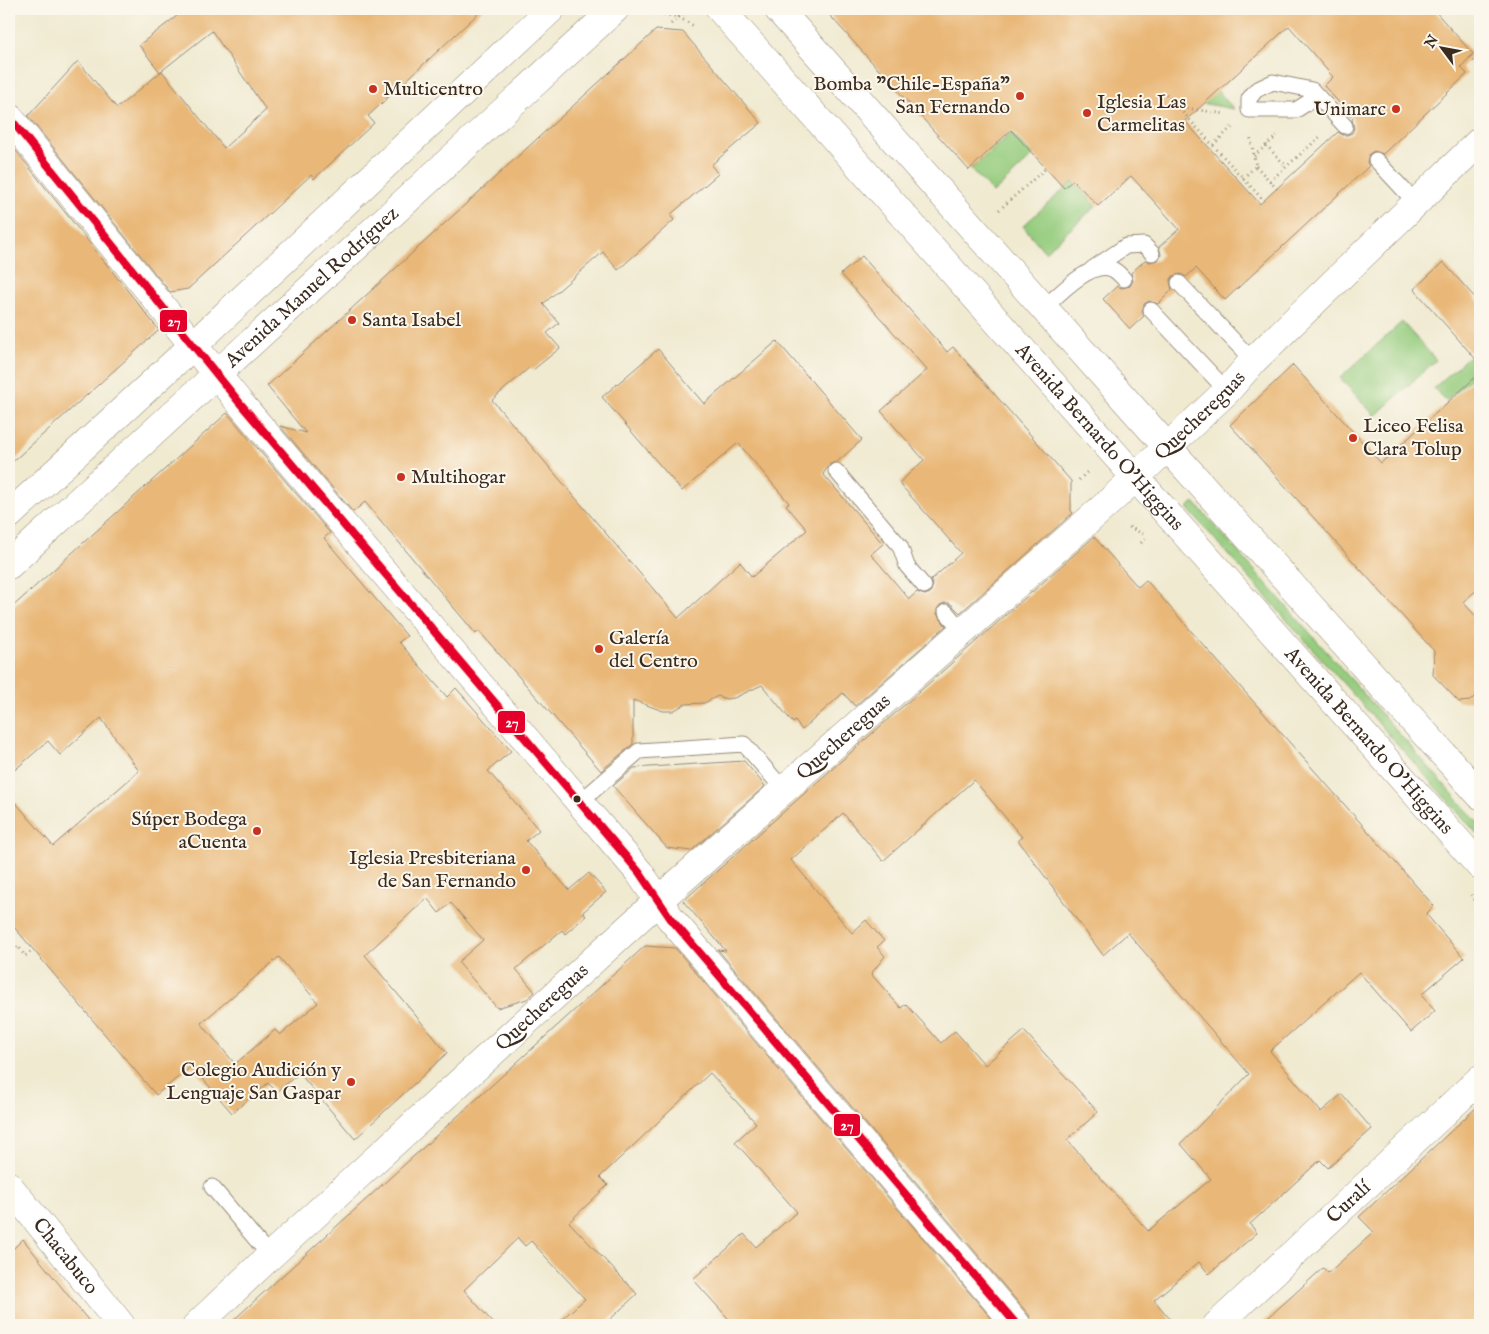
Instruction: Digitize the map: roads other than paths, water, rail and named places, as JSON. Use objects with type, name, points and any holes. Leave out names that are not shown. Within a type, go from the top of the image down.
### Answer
[{"type":"street","name":"Avenida Manuel Rodríguez","points":[[9,515],[194,345],[551,9]]},
{"type":"street","name":"Avenida Manuel Rodríguez","points":[[9,565],[615,9]]},
{"type":"street","name":"Avenida Bernardo O'Higgins","points":[[720,9],[1480,866]]},
{"type":"street","points":[[778,9],[1480,795]]},
{"type":"street","points":[[9,117],[217,374],[639,872],[677,927],[1018,1325]]},
{"type":"street","name":"Quechereguas","points":[[197,1325],[658,900],[784,790],[954,622],[1136,478],[1480,141]]},
{"type":"street","name":"Curalí","points":[[1217,1325],[1480,1080]]},
{"type":"street","name":"Chacabuco","points":[[9,1186],[121,1325]]},
{"type":"lane","points":[[1318,96],[1345,126]]},
{"type":"lane","points":[[1376,160],[1416,203]]},
{"type":"lane","points":[[1044,308],[1071,283],[1126,246],[1144,245],[1152,253]]},
{"type":"lane","points":[[1085,274],[1103,268],[1113,269],[1124,280]]},
{"type":"lane","points":[[1179,283],[1253,362]]},
{"type":"lane","points":[[1151,310],[1226,391]]},
{"type":"lane","points":[[836,471],[900,546],[906,566],[924,586]]},
{"type":"lane","points":[[580,802],[639,751],[744,744],[784,790]]},
{"type":"lane","points":[[212,1187],[270,1256]]},
{"type":"place","name":"Multicentro","points":[[373,89]]},
{"type":"place","name":"Bomba \"Chile-España\" San Fernando","points":[[1020,96]]},
{"type":"place","name":"Unimarc","points":[[1396,109]]},
{"type":"place","name":"Iglesia Las Carmelitas","points":[[1087,113]]},
{"type":"place","name":"Santa Isabel","points":[[352,320]]},
{"type":"place","name":"Liceo Felisa Clara Tolup","points":[[1353,438]]},
{"type":"place","name":"Multihogar","points":[[401,477]]},
{"type":"place","name":"Galería del Centro","points":[[599,649]]},
{"type":"place","name":"Súper Bodega aCuenta","points":[[257,831]]},
{"type":"place","name":"Iglesia Presbiteriana de San Fernando","points":[[526,870]]},
{"type":"place","name":"Colegio Audición y Lenguaje San Gaspar","points":[[351,1082]]}]
